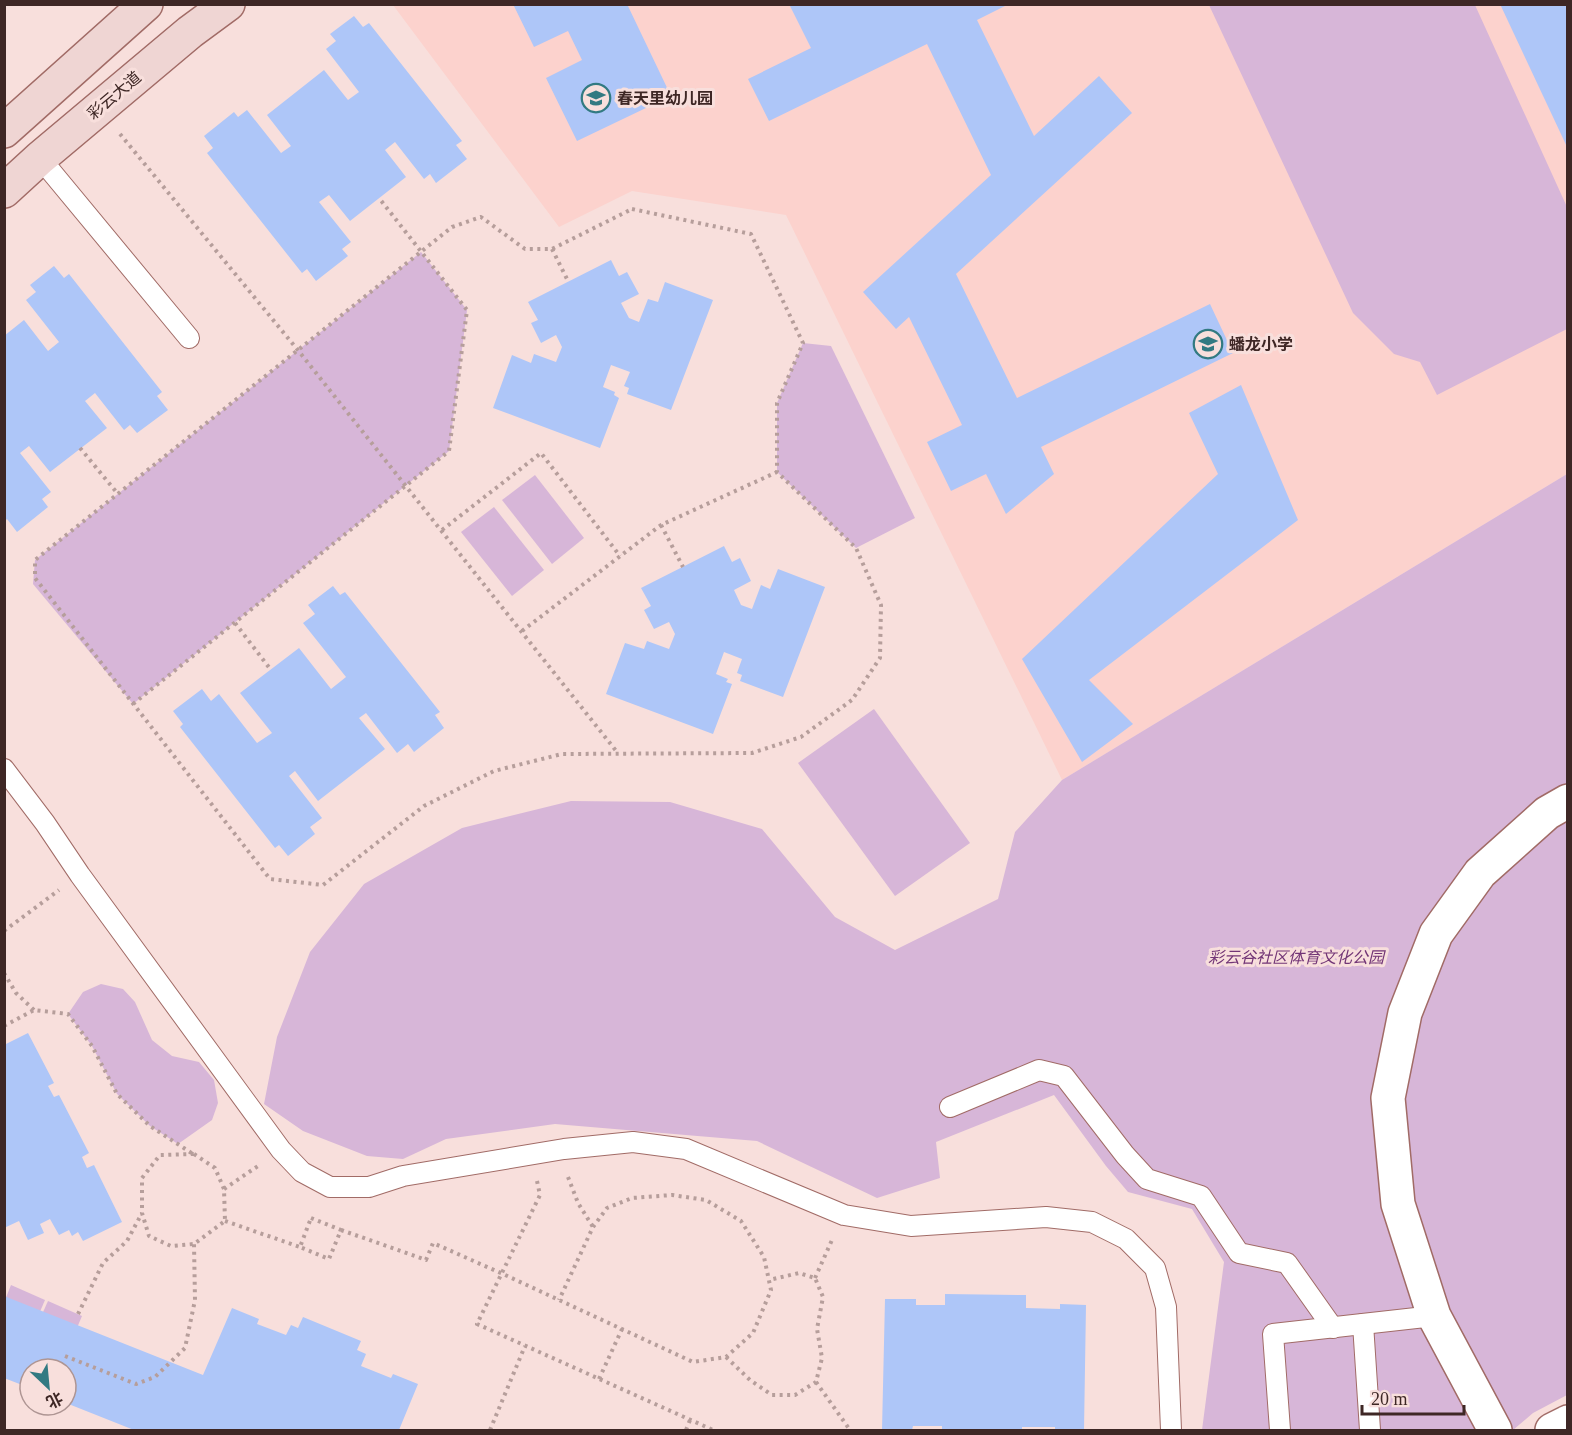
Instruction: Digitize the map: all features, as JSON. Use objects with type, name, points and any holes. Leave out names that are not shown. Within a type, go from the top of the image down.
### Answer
[{"type":"main road","points":[[4,131],[146,4]]},
{"type":"main road","name":"彩云大道","points":[[4,191],[190,32],[228,4]]},
{"type":"street","points":[[1495,1431],[1434,1316],[1398,1204],[1388,1098],[1405,1013],[1436,934],[1480,873],[1547,813],[1568,801]]},
{"type":"street","points":[[1552,1431],[1568,1422]]},
{"type":"lane","points":[[40,158],[189,338]]},
{"type":"lane","points":[[4,769],[280,1150],[302,1172],[330,1187],[369,1187],[403,1176],[532,1154],[633,1142],[686,1149],[844,1215],[911,1226],[1046,1217],[1092,1222],[1126,1239],[1155,1268],[1166,1306],[1171,1431]]},
{"type":"lane","points":[[950,1107],[1039,1070],[1064,1076],[1125,1155],[1147,1179],[1201,1196],[1239,1252],[1287,1263],[1333,1328]]},
{"type":"lane","points":[[1280,1431],[1273,1334],[1434,1316]]},
{"type":"lane","points":[[1363,1324],[1370,1431]]},
{"type":"path","points":[[99,108],[442,530],[618,753]]},
{"type":"path","points":[[133,704],[449,451],[467,310],[379,198]]},
{"type":"path","points":[[632,210],[751,234],[804,343],[777,403],[777,472],[856,548],[881,605],[880,658],[852,700],[801,736],[752,753],[562,754],[494,771],[424,806],[323,885],[270,879],[35,578],[35,560],[421,252],[452,227],[481,217],[525,249],[552,249],[632,210]]},
{"type":"path","points":[[552,249],[568,281]]},
{"type":"path","points":[[80,448],[118,494]]},
{"type":"path","points":[[442,530],[541,453],[620,556]]},
{"type":"path","points":[[522,631],[661,525],[777,472]]},
{"type":"path","points":[[661,525],[683,567]]},
{"type":"path","points":[[235,623],[271,670]]},
{"type":"path","points":[[4,931],[80,875]]},
{"type":"path","points":[[4,974],[16,993],[34,1010]]},
{"type":"path","points":[[4,1026],[34,1010],[68,1014],[92,1046],[117,1094],[150,1126],[215,1168],[224,1189],[225,1221]]},
{"type":"path","points":[[564,1149],[568,1177],[578,1203],[593,1227]]},
{"type":"path","points":[[224,1189],[280,1150]]},
{"type":"path","points":[[194,1154],[160,1155],[142,1178],[142,1213],[149,1236],[171,1246],[194,1244],[225,1221]]},
{"type":"path","points":[[532,1154],[540,1195],[477,1324],[713,1431]]},
{"type":"path","points":[[300,1247],[312,1218],[426,1260],[433,1243],[693,1362],[726,1357],[753,1333],[771,1290],[764,1257],[741,1221],[706,1200],[672,1195],[632,1198],[607,1208],[593,1227],[559,1300]]},
{"type":"path","points":[[78,1314],[103,1263],[127,1241],[142,1213]]},
{"type":"path","points":[[726,1357],[750,1380],[772,1395],[795,1395],[816,1382],[822,1358],[818,1329],[823,1297],[815,1278],[844,1215]]},
{"type":"path","points":[[225,1221],[329,1259],[342,1230]]},
{"type":"path","points":[[65,1356],[136,1384],[155,1377],[185,1347],[195,1300],[194,1244]]},
{"type":"path","points":[[769,1280],[799,1273],[815,1278]]},
{"type":"path","points":[[599,1379],[622,1329]]},
{"type":"path","points":[[490,1431],[525,1346]]},
{"type":"path","points":[[816,1382],[850,1431]]},
{"type":"path","points":[[686,1431],[690,1420]]},
{"type":"shaded area","name":"蟠龙小学","points":[[393,5],[1567,5],[1567,474],[1062,780],[786,215],[632,191],[559,227]]},
{"type":"green space","points":[[1209,5],[1475,5],[1567,207],[1567,329],[1437,395],[1420,362],[1394,354],[1353,313]]},
{"type":"green space","points":[[421,252],[467,310],[449,451],[133,704],[33,584],[35,560]]},
{"type":"green space","points":[[803,343],[831,346],[915,518],[856,548],[777,472],[777,403]]},
{"type":"green space","name":"彩云谷社区体育文化公园","points":[[1567,474],[1567,1395],[1533,1413],[1513,1430],[1202,1430],[1224,1262],[1192,1209],[1128,1192],[1054,1095],[936,1142],[940,1178],[877,1198],[757,1141],[555,1124],[446,1139],[403,1159],[367,1156],[303,1131],[264,1104],[277,1037],[310,952],[364,884],[462,828],[571,801],[670,802],[762,829],[835,917],[895,950],[998,899],[1015,832],[1062,780]]},
{"type":"green space","points":[[535,475],[584,538],[552,564],[502,500]]},
{"type":"green space","points":[[494,507],[544,570],[512,596],[461,532]]},
{"type":"green space","points":[[874,709],[970,843],[895,896],[798,763]]},
{"type":"green space","points":[[101,984],[123,989],[135,1002],[152,1040],[172,1056],[199,1062],[214,1080],[218,1103],[212,1120],[178,1144],[150,1126],[117,1094],[92,1046],[68,1014],[83,992]]},
{"type":"green space","points":[[11,1285],[45,1300],[20,1357],[20,1357],[5,1300]]},
{"type":"green space","points":[[48,1301],[82,1316],[65,1356],[23,1357]]},
{"type":"building","points":[[513,4],[627,4],[671,96],[577,141],[546,78],[582,60],[568,31],[534,47]]},
{"type":"building","points":[[789,4],[1009,4],[977,20],[1034,136],[1099,76],[1132,113],[956,274],[1017,398],[1210,304],[1233,353],[1041,447],[1054,474],[1006,514],[986,474],[951,491],[927,442],[962,425],[909,317],[896,329],[863,292],[991,175],[927,44],[769,121],[748,79],[811,48]]},
{"type":"building","points":[[1500,4],[1568,4],[1568,149]]},
{"type":"building","points":[[354,16],[363,27],[369,23],[462,141],[456,145],[467,159],[436,183],[430,174],[424,179],[395,142],[385,150],[406,177],[350,221],[329,195],[319,202],[351,242],[342,249],[348,256],[316,281],[307,269],[302,273],[207,153],[213,148],[204,136],[234,112],[238,117],[247,110],[281,153],[291,146],[267,115],[324,70],[348,100],[359,92],[326,49],[336,41],[330,34]]},
{"type":"building","points":[[611,260],[619,276],[627,272],[639,294],[621,303],[629,318],[639,322],[648,299],[658,302],[665,282],[713,300],[671,410],[627,394],[629,388],[624,386],[630,372],[611,365],[603,387],[615,392],[614,395],[619,398],[600,448],[493,408],[512,355],[531,363],[534,354],[556,362],[562,347],[556,335],[541,343],[531,323],[538,320],[528,302]]},
{"type":"building","points":[[54,266],[64,278],[69,274],[162,392],[157,396],[168,410],[137,433],[130,425],[124,430],[95,393],[85,401],[107,428],[50,472],[29,446],[20,453],[51,492],[42,499],[48,507],[17,532],[7,519],[4,522],[4,336],[24,320],[48,351],[59,342],[26,300],[36,292],[30,285]]},
{"type":"building","points":[[1241,385],[1298,520],[1089,680],[1133,724],[1082,762],[1022,659],[1218,474],[1189,413]]},
{"type":"building","points":[[724,546],[732,562],[740,558],[751,581],[734,590],[741,605],[752,609],[761,585],[770,589],[778,569],[825,587],[783,697],[740,681],[742,675],[737,673],[742,659],[724,652],[716,674],[728,679],[726,682],[732,684],[713,734],[606,694],[625,643],[644,649],[647,641],[669,649],[675,634],[669,622],[654,629],[644,610],[651,606],[641,588]]},
{"type":"building","points":[[333,586],[340,595],[345,592],[440,712],[435,715],[444,728],[414,752],[408,744],[397,753],[366,713],[359,718],[385,749],[318,801],[295,771],[289,776],[322,818],[310,827],[315,834],[288,856],[279,845],[275,848],[180,727],[183,724],[173,711],[202,689],[211,701],[219,694],[257,743],[272,733],[240,693],[299,648],[331,689],[346,677],[303,623],[315,614],[308,605]]},
{"type":"building","points":[[28,1033],[54,1083],[48,1086],[54,1097],[59,1095],[89,1153],[82,1157],[87,1168],[94,1165],[122,1222],[83,1241],[78,1232],[72,1236],[69,1230],[59,1235],[50,1219],[40,1224],[44,1233],[28,1240],[19,1221],[4,1228],[4,1045]]},
{"type":"building","points":[[945,1294],[1026,1295],[1026,1308],[1060,1309],[1060,1304],[1086,1305],[1084,1430],[1022,1427],[1022,1430],[942,1430],[942,1426],[913,1426],[912,1430],[882,1430],[885,1299],[916,1299],[916,1305],[945,1305]]},
{"type":"building","points":[[4,1296],[203,1375],[232,1308],[259,1319],[257,1324],[286,1335],[291,1325],[298,1328],[303,1317],[361,1341],[357,1350],[366,1354],[361,1366],[391,1378],[393,1374],[418,1384],[399,1430],[134,1430],[78,1408],[78,1357],[18,1357],[18,1383],[4,1378]]},
{"type":"place","name":"春天里幼儿园","points":[[596,98]]},
{"type":"place","name":"蟠龙小学","points":[[1208,344]]}]
